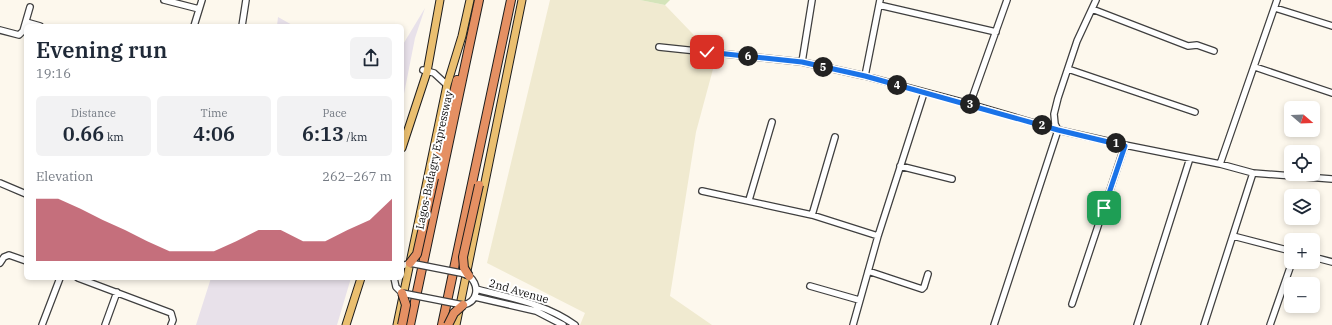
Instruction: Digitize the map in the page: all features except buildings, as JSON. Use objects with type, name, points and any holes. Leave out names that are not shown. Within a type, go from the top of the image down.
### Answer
[{"type":"highway","points":[[406,264],[417,254],[453,97],[479,0]]},
{"type":"highway","name":"Lagos-Badagry Expressway","points":[[410,325],[479,0]]},
{"type":"highway","points":[[469,276],[464,268],[463,257],[494,104],[511,0]]},
{"type":"highway","points":[[442,325],[511,0]]},
{"type":"highway","points":[[402,293],[406,305],[402,325]]},
{"type":"highway","points":[[448,325],[454,313],[463,305]]},
{"type":"main road","points":[[404,131],[425,71],[436,0]]},
{"type":"main road","points":[[404,141],[425,71],[440,0]]},
{"type":"main road","name":"Lagos-Badagry Expressway","points":[[397,325],[447,85],[462,36],[470,0]]},
{"type":"main road","points":[[456,325],[522,0]]},
{"type":"main road","points":[[343,325],[356,280]]},
{"type":"main road","points":[[346,325],[359,280]]},
{"type":"street","points":[[164,0],[199,9]]},
{"type":"street","points":[[195,24],[202,0]]},
{"type":"street","points":[[242,24],[246,0]]},
{"type":"street","points":[[802,62],[812,0]]},
{"type":"street","points":[[970,104],[1008,0]]},
{"type":"street","points":[[994,325],[1058,130],[1055,124],[1054,114],[1068,69],[1077,41],[1096,0]]},
{"type":"street","points":[[1220,164],[1255,67],[1277,0]]},
{"type":"street","points":[[865,76],[879,2],[996,32]]},
{"type":"street","points":[[30,7],[26,22],[33,24]]},
{"type":"street","points":[[1275,8],[1332,26]]},
{"type":"street","points":[[1092,9],[1188,46],[1197,45],[1214,51]]},
{"type":"street","points":[[0,30],[19,35],[24,26]]},
{"type":"street","points":[[659,47],[802,62],[865,76],[924,93],[970,104],[1058,130],[1125,146],[1220,164],[1253,173],[1332,179]]},
{"type":"street","points":[[1255,67],[1332,94]]},
{"type":"street","points":[[1068,69],[1195,112]]},
{"type":"street","points":[[425,71],[434,73],[447,85]]},
{"type":"street","points":[[852,325],[878,236],[924,93]]},
{"type":"street","points":[[749,200],[772,122]]},
{"type":"street","points":[[812,215],[835,137]]},
{"type":"street","points":[[1072,304],[1125,146]]},
{"type":"street","points":[[1137,325],[1190,158]]},
{"type":"street","points":[[900,166],[952,179]]},
{"type":"street","points":[[1204,325],[1253,173]]},
{"type":"street","points":[[0,183],[24,191]]},
{"type":"street","points":[[702,191],[749,200],[812,215],[878,236]]},
{"type":"street","points":[[1233,236],[1284,249]]},
{"type":"street","points":[[0,263],[4,257],[10,255],[24,260]]},
{"type":"street","points":[[1320,259],[1332,262]]},
{"type":"street","points":[[394,280],[396,288],[402,293],[463,305],[471,302],[475,297],[475,282],[469,276],[461,273],[406,264]]},
{"type":"street","points":[[1270,325],[1290,269]]},
{"type":"street","points":[[868,271],[922,290],[928,274]]},
{"type":"street","points":[[42,325],[59,280]]},
{"type":"street","points":[[84,280],[171,313],[173,320],[171,325]]},
{"type":"street","points":[[810,286],[859,300]]},
{"type":"street","name":"2nd Avenue","points":[[476,289],[538,305],[556,312],[575,325]]},
{"type":"street","points":[[105,325],[117,292]]},
{"type":"street","name":"2nd Avenue","points":[[475,297],[536,311],[563,325]]},
{"type":"shaded area","points":[[550,0],[640,0],[665,5],[716,58],[696,132],[670,296],[712,325],[580,325],[585,313],[487,263]]},
{"type":"shaded area","points":[[425,8],[415,38],[404,94],[404,43]]},
{"type":"shaded area","points":[[278,17],[290,24],[277,24]]},
{"type":"shaded area","points":[[210,280],[350,280],[337,325],[196,325]]},
{"type":"green space","points":[[640,0],[670,0],[665,5]]},
{"type":"route","points":[[707,52],[802,62],[865,76],[924,93],[970,104],[1058,130],[1125,146],[1104,208]]}]
